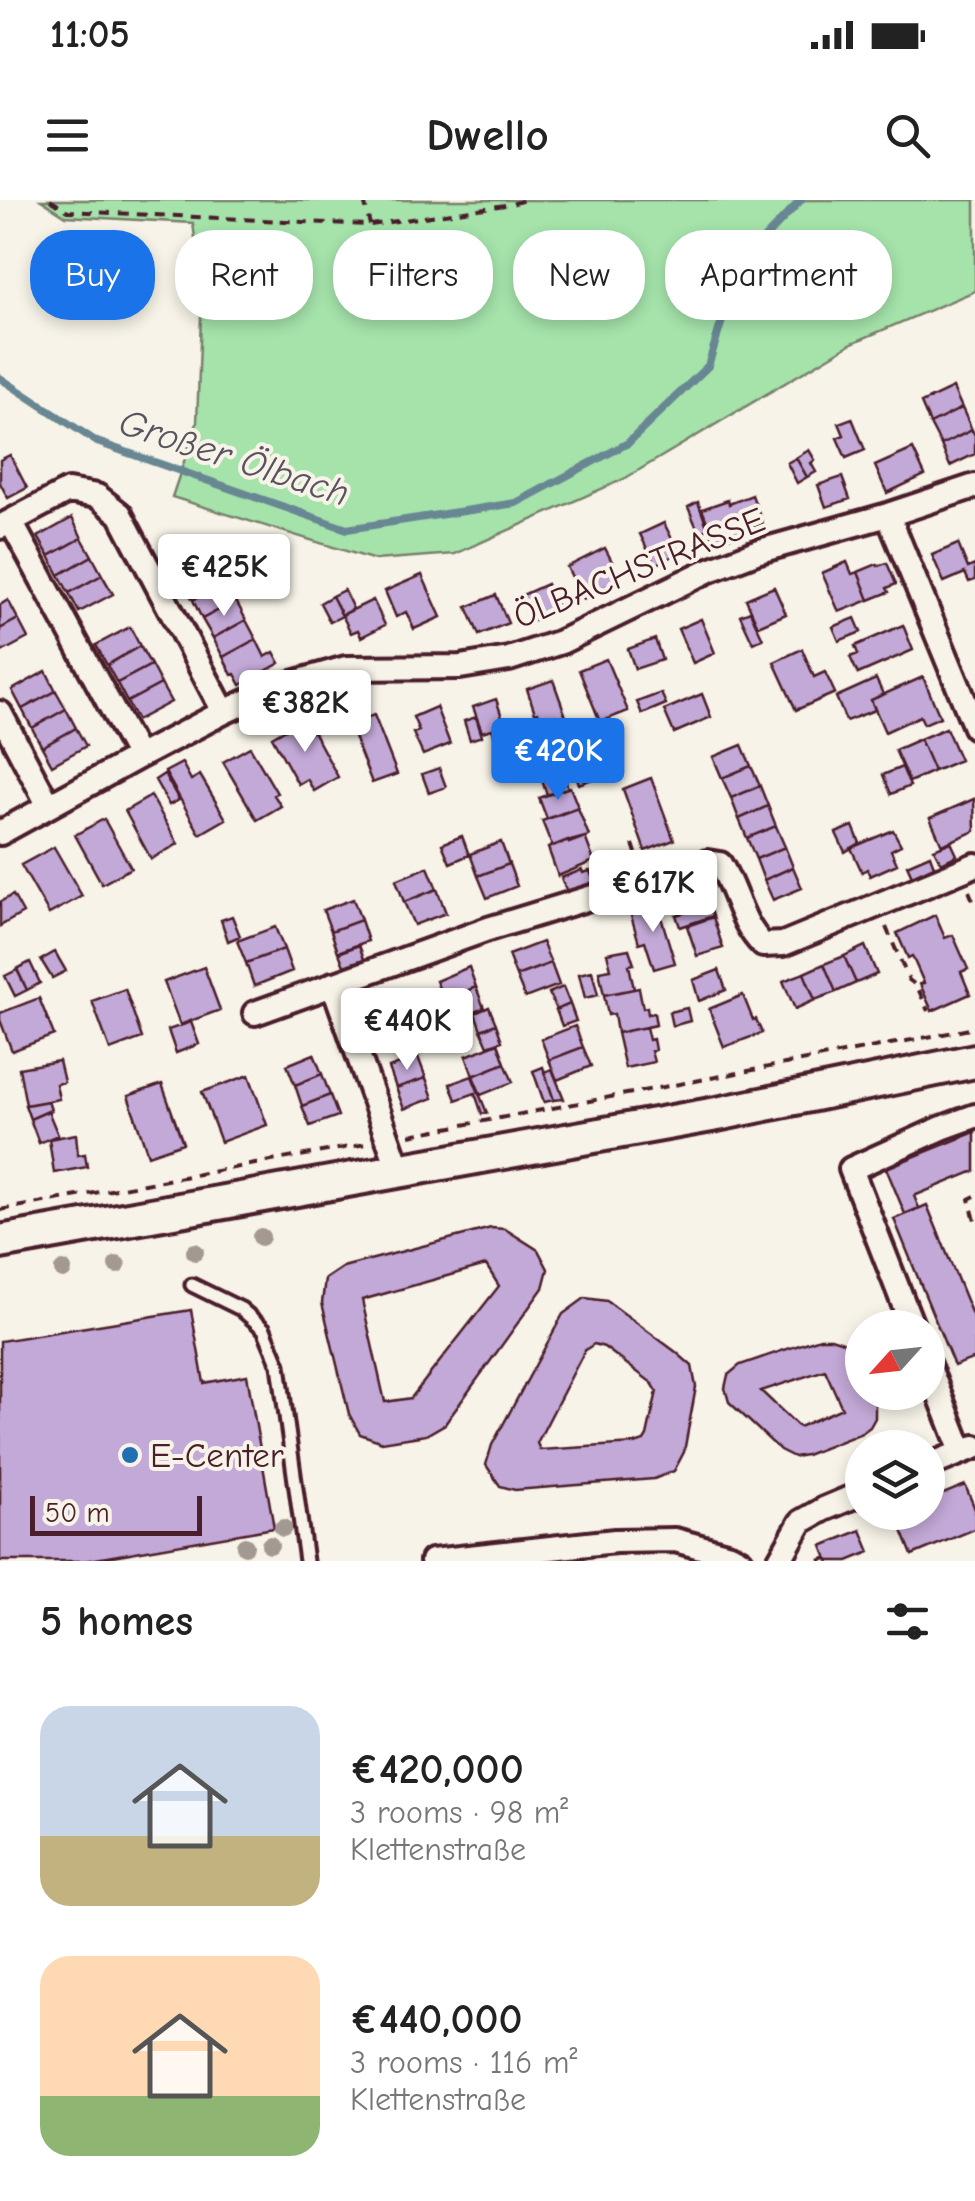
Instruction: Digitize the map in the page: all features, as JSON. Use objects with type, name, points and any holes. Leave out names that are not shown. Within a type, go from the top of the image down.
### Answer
[{"type":"main road","points":[[0,1242],[394,1155],[718,1114],[975,1061]]},
{"type":"street","name":"ÖLBACHSTRASSE","points":[[0,833],[138,757],[279,687],[346,668],[460,667],[509,658],[560,642],[756,552],[975,486]]},
{"type":"street","points":[[138,757],[6,525],[68,492],[97,496],[120,514],[224,712]]},
{"type":"street","points":[[888,515],[975,727]]},
{"type":"street","points":[[0,713],[49,806]]},
{"type":"street","points":[[255,1013],[488,929],[707,862],[720,864],[750,932],[764,946],[783,944],[975,865]]},
{"type":"street","points":[[333,984],[394,1155]]},
{"type":"street","points":[[906,1310],[851,1169],[975,1116]]},
{"type":"street","points":[[945,1401],[968,1449]]},
{"type":"street","points":[[779,1561],[801,1522],[845,1500]]},
{"type":"street","points":[[432,1561],[596,1552],[675,1540],[741,1561]]},
{"type":"lane","points":[[192,1285],[241,1309],[264,1329],[279,1365],[306,1561]]},
{"type":"path","points":[[50,200],[68,210],[370,225],[524,200]]},
{"type":"path","points":[[364,200],[370,225]]},
{"type":"path","points":[[876,907],[909,980],[917,986],[928,1011]]},
{"type":"path","points":[[0,1210],[394,1155],[975,1028]]},
{"type":"path","points":[[975,1196],[969,1199],[975,1220]]},
{"type":"path","points":[[819,1561],[827,1558]]},
{"type":"green space","points":[[41,200],[975,200],[975,291],[852,343],[624,479],[455,554],[375,560],[172,497],[197,423],[201,320],[313,320],[313,230],[194,230],[193,223],[66,216]]},
{"type":"building","points":[[953,388],[962,408],[930,424],[921,403]]},
{"type":"building","points":[[962,408],[972,430],[941,445],[930,424]]},
{"type":"building","points":[[852,418],[865,450],[846,458],[837,438],[844,435],[839,423]]},
{"type":"building","points":[[972,430],[975,454],[950,466],[941,445]]},
{"type":"building","points":[[913,449],[925,475],[887,493],[875,466]]},
{"type":"building","points":[[809,450],[816,472],[807,477],[796,458]]},
{"type":"building","points":[[10,455],[27,488],[8,498],[0,483],[0,460]]},
{"type":"building","points":[[796,458],[807,477],[797,483],[787,463]]},
{"type":"building","points":[[842,477],[850,499],[826,507],[818,485]]},
{"type":"building","points":[[752,495],[763,524],[715,543],[702,509]]},
{"type":"building","points":[[698,502],[708,529],[699,533],[688,507]]},
{"type":"building","points":[[72,518],[82,538],[49,556],[38,537]]},
{"type":"building","points":[[664,523],[679,553],[655,565],[640,534]]},
{"type":"building","points":[[82,538],[92,556],[59,575],[49,556]]},
{"type":"building","points":[[958,544],[968,568],[975,565],[975,580],[969,582],[965,573],[944,582],[932,555]]},
{"type":"building","points":[[605,548],[621,579],[583,599],[567,567]]},
{"type":"building","points":[[92,556],[102,575],[69,593],[59,575]]},
{"type":"building","points":[[847,562],[852,574],[858,572],[869,600],[839,612],[822,573]]},
{"type":"building","points":[[216,563],[226,582],[193,600],[183,581]]},
{"type":"building","points":[[887,563],[896,584],[887,588],[889,592],[869,600],[858,572]]},
{"type":"building","points":[[102,575],[113,594],[79,612],[69,593]]},
{"type":"building","points":[[422,575],[441,617],[414,629],[406,612],[396,617],[385,591]]},
{"type":"building","points":[[226,582],[236,601],[202,619],[193,600]]},
{"type":"building","points":[[547,584],[559,609],[532,621],[520,596]]},
{"type":"building","points":[[774,587],[786,614],[758,626],[746,599]]},
{"type":"building","points":[[344,590],[353,609],[342,615],[332,596]]},
{"type":"building","points":[[496,595],[508,623],[479,635],[467,607]]},
{"type":"building","points":[[332,596],[342,616],[330,622],[320,603]]},
{"type":"building","points":[[8,600],[18,619],[0,629],[0,605]]},
{"type":"building","points":[[373,600],[385,625],[361,637],[358,630],[351,633],[342,615]]},
{"type":"building","points":[[236,601],[246,620],[213,638],[202,619]]},
{"type":"building","points":[[750,611],[763,639],[753,643],[740,615]]},
{"type":"building","points":[[855,618],[861,632],[839,641],[833,627]]},
{"type":"building","points":[[18,619],[28,638],[0,653],[0,629]]},
{"type":"building","points":[[701,619],[715,653],[693,663],[678,629]]},
{"type":"building","points":[[246,620],[256,639],[223,657],[213,638]]},
{"type":"building","points":[[903,625],[913,650],[858,674],[850,657],[858,654],[855,646]]},
{"type":"building","points":[[130,627],[140,646],[107,665],[96,645]]},
{"type":"building","points":[[256,639],[265,657],[274,652],[280,663],[241,685],[223,657]]},
{"type":"building","points":[[655,639],[662,660],[635,669],[628,649]]},
{"type":"building","points":[[140,646],[151,665],[117,683],[107,665]]},
{"type":"building","points":[[802,649],[814,677],[825,672],[835,693],[796,710],[774,662]]},
{"type":"building","points":[[606,659],[628,711],[600,722],[579,670]]},
{"type":"building","points":[[151,665],[161,684],[127,702],[117,683]]},
{"type":"building","points":[[46,671],[56,691],[22,709],[12,690]]},
{"type":"building","points":[[923,677],[940,717],[924,724],[920,716],[885,732],[871,700]]},
{"type":"building","points":[[876,679],[883,694],[871,700],[875,710],[846,721],[836,697]]},
{"type":"building","points":[[553,680],[579,753],[555,761],[527,689]]},
{"type":"building","points":[[161,684],[171,702],[137,720],[127,702]]},
{"type":"building","points":[[56,691],[66,709],[32,728],[22,709]]},
{"type":"building","points":[[661,693],[666,704],[642,714],[637,702]]},
{"type":"building","points":[[702,694],[711,717],[674,733],[664,710]]},
{"type":"building","points":[[496,699],[509,738],[497,742],[492,729],[482,732],[473,707]]},
{"type":"building","points":[[436,707],[450,744],[423,755],[413,733],[419,731],[413,717]]},
{"type":"building","points":[[66,709],[76,728],[42,747],[32,728]]},
{"type":"building","points":[[295,715],[306,735],[313,731],[338,777],[314,791],[307,779],[298,784],[272,737],[289,727],[285,720]]},
{"type":"building","points":[[374,715],[397,774],[372,783],[349,724]]},
{"type":"building","points":[[476,717],[482,736],[470,740],[464,721]]},
{"type":"building","points":[[603,723],[613,750],[595,757],[587,729]]},
{"type":"building","points":[[76,728],[86,746],[52,765],[42,747]]},
{"type":"building","points":[[946,728],[960,760],[934,771],[920,739]]},
{"type":"building","points":[[920,739],[934,771],[909,782],[895,750]]},
{"type":"building","points":[[742,745],[751,766],[722,778],[713,757]]},
{"type":"building","points":[[250,747],[281,806],[257,820],[223,762]]},
{"type":"building","points":[[596,761],[601,776],[579,784],[574,769]]},
{"type":"building","points":[[182,763],[191,780],[200,775],[226,819],[200,834],[165,772]]},
{"type":"building","points":[[560,765],[568,788],[557,791],[550,768]]},
{"type":"building","points":[[751,766],[760,786],[731,798],[722,778]]},
{"type":"building","points":[[902,767],[910,786],[891,794],[883,775]]},
{"type":"building","points":[[439,768],[446,787],[429,793],[422,774]]},
{"type":"building","points":[[550,768],[557,791],[547,795],[539,771]]},
{"type":"building","points":[[164,774],[179,800],[169,805],[155,780]]},
{"type":"building","points":[[651,778],[674,840],[645,851],[623,789]]},
{"type":"building","points":[[760,786],[768,806],[739,819],[731,798]]},
{"type":"building","points":[[570,787],[578,807],[547,819],[539,798]]},
{"type":"building","points":[[151,796],[178,844],[151,859],[125,811]]},
{"type":"building","points":[[974,799],[975,831],[942,845],[930,818]]},
{"type":"building","points":[[768,806],[776,826],[747,838],[739,819]]},
{"type":"building","points":[[578,808],[589,836],[552,846],[542,821]]},
{"type":"building","points":[[104,819],[131,868],[102,884],[75,835]]},
{"type":"building","points":[[776,826],[785,847],[756,859],[747,838]]},
{"type":"building","points":[[853,826],[860,843],[845,852],[836,833]]},
{"type":"building","points":[[893,830],[901,845],[891,850],[897,864],[870,876],[867,869],[862,872],[851,848]]},
{"type":"building","points":[[462,836],[469,855],[450,863],[442,844]]},
{"type":"building","points":[[585,837],[594,861],[558,876],[548,848]]},
{"type":"building","points":[[501,842],[509,864],[478,876],[470,854]]},
{"type":"building","points":[[951,842],[957,855],[941,863],[934,849]]},
{"type":"building","points":[[54,847],[82,896],[49,914],[21,865]]},
{"type":"building","points":[[785,847],[793,867],[764,880],[756,859]]},
{"type":"building","points":[[930,855],[934,866],[912,876],[907,865]]},
{"type":"building","points":[[509,864],[517,886],[487,898],[478,876]]},
{"type":"building","points":[[428,867],[437,889],[404,902],[396,880]]},
{"type":"building","points":[[793,867],[802,888],[773,900],[764,880]]},
{"type":"building","points":[[590,871],[594,882],[567,892],[561,878]]},
{"type":"building","points":[[437,889],[446,913],[414,925],[404,902]]},
{"type":"building","points":[[694,890],[699,910],[710,907],[713,916],[680,927],[676,915],[694,910],[689,891]]},
{"type":"building","points":[[13,895],[23,913],[0,926],[0,902]]},
{"type":"building","points":[[353,899],[361,920],[331,931],[323,910]]},
{"type":"building","points":[[657,904],[675,963],[654,969],[645,941],[639,943],[630,912]]},
{"type":"building","points":[[935,915],[945,938],[953,935],[968,969],[961,972],[970,994],[932,1011],[912,956],[908,958],[897,933]]},
{"type":"building","points":[[232,916],[240,936],[228,941],[221,920]]},
{"type":"building","points":[[713,917],[723,948],[697,956],[687,926]]},
{"type":"building","points":[[361,920],[368,941],[338,952],[331,931]]},
{"type":"building","points":[[275,927],[284,949],[246,963],[237,941]]},
{"type":"building","points":[[542,942],[551,963],[516,976],[508,955]]},
{"type":"building","points":[[359,945],[364,959],[344,966],[339,953]]},
{"type":"building","points":[[865,946],[877,974],[856,983],[844,956]]},
{"type":"building","points":[[284,949],[292,971],[254,986],[246,963]]},
{"type":"building","points":[[629,949],[634,964],[629,965],[634,989],[604,995],[599,971],[611,969],[607,953]]},
{"type":"building","points":[[55,952],[66,971],[52,978],[41,960]]},
{"type":"building","points":[[844,956],[856,983],[836,992],[824,964]]},
{"type":"building","points":[[30,962],[40,983],[27,990],[17,969]]},
{"type":"building","points":[[551,963],[559,985],[525,998],[516,976]]},
{"type":"building","points":[[824,964],[836,992],[815,1000],[804,973]]},
{"type":"building","points":[[204,967],[220,1010],[180,1025],[164,982]]},
{"type":"building","points":[[469,967],[476,987],[444,1000],[436,981]]},
{"type":"building","points":[[17,970],[27,990],[15,996],[5,976]]},
{"type":"building","points":[[719,970],[726,990],[699,1001],[693,980]]},
{"type":"building","points":[[592,971],[598,995],[585,998],[579,974]]},
{"type":"building","points":[[804,973],[815,1000],[795,1009],[783,981]]},
{"type":"building","points":[[476,987],[484,1008],[452,1021],[444,1000]]},
{"type":"building","points":[[563,987],[570,1004],[556,1010],[549,993]]},
{"type":"building","points":[[639,988],[643,1008],[647,1007],[648,1014],[654,1013],[656,1025],[617,1033],[614,1014],[608,1015],[604,995]]},
{"type":"building","points":[[125,989],[142,1038],[110,1050],[92,1001]]},
{"type":"building","points":[[395,995],[403,1016],[373,1027],[365,1006]]},
{"type":"building","points":[[743,995],[762,1033],[724,1047],[709,1009]]},
{"type":"building","points":[[39,998],[54,1035],[12,1051],[0,1013]]},
{"type":"building","points":[[570,1004],[576,1021],[562,1026],[556,1010]]},
{"type":"building","points":[[489,1007],[496,1024],[481,1030],[475,1013]]},
{"type":"building","points":[[687,1008],[690,1021],[672,1026],[669,1012]]},
{"type":"building","points":[[403,1016],[410,1037],[381,1048],[373,1027]]},
{"type":"building","points":[[191,1022],[199,1044],[176,1053],[168,1030]]},
{"type":"building","points":[[496,1024],[502,1041],[488,1046],[481,1030]]},
{"type":"building","points":[[575,1026],[583,1047],[549,1060],[541,1039]]},
{"type":"building","points":[[646,1027],[649,1040],[653,1039],[654,1062],[625,1068],[617,1033]]},
{"type":"building","points":[[498,1043],[505,1063],[473,1076],[466,1056]]},
{"type":"building","points":[[583,1047],[591,1066],[557,1080],[549,1060]]},
{"type":"building","points":[[314,1054],[322,1074],[295,1085],[287,1065]]},
{"type":"building","points":[[418,1057],[426,1078],[396,1088],[389,1068]]},
{"type":"building","points":[[59,1061],[64,1082],[56,1084],[59,1099],[26,1105],[19,1068]]},
{"type":"building","points":[[505,1063],[513,1082],[481,1095],[473,1076]]},
{"type":"building","points":[[543,1067],[554,1100],[544,1102],[533,1071]]},
{"type":"building","points":[[552,1069],[564,1099],[554,1100],[544,1072]]},
{"type":"building","points":[[322,1074],[330,1095],[302,1106],[295,1085]]},
{"type":"building","points":[[249,1075],[267,1125],[221,1142],[202,1092]]},
{"type":"building","points":[[472,1076],[487,1113],[482,1114],[475,1093],[456,1100],[450,1084]]},
{"type":"building","points":[[426,1078],[433,1098],[404,1109],[396,1088]]},
{"type":"building","points":[[162,1084],[183,1143],[148,1155],[128,1096]]},
{"type":"building","points":[[330,1095],[338,1116],[310,1126],[302,1106]]},
{"type":"building","points":[[48,1101],[51,1110],[30,1119],[25,1105]]},
{"type":"building","points":[[48,1111],[58,1135],[39,1143],[30,1119]]},
{"type":"building","points":[[975,1132],[975,1171],[914,1196],[919,1208],[905,1214],[886,1168]]},
{"type":"building","points":[[76,1134],[78,1155],[85,1154],[87,1167],[54,1173],[49,1139]]},
{"type":"building","points":[[927,1205],[975,1322],[975,1358],[954,1366],[945,1344],[945,1310],[931,1310],[894,1219]]},
{"type":"building","points":[[491,1228],[505,1229],[538,1250],[548,1269],[543,1288],[445,1424],[426,1435],[382,1442],[360,1434],[349,1414],[322,1303],[325,1279],[343,1267]],"holes":[[[486,1265],[499,1286],[411,1398],[385,1402],[362,1300]]]},
{"type":"building","points":[[585,1298],[607,1301],[692,1366],[696,1387],[684,1452],[674,1471],[654,1479],[515,1490],[500,1486],[486,1465],[492,1445],[563,1314]],"holes":[[[594,1344],[604,1347],[657,1391],[644,1441],[540,1450],[537,1443],[585,1350]]]},
{"type":"building","name":"E-Center","points":[[191,1310],[204,1383],[247,1375],[274,1528],[84,1561],[0,1561],[0,1341]]},
{"type":"building","points":[[820,1338],[831,1338],[845,1344],[845,1410],[875,1410],[875,1418],[866,1430],[845,1430],[845,1440],[794,1457],[780,1450],[729,1402],[725,1388],[728,1375],[740,1365]],"holes":[[[825,1370],[842,1408],[799,1427],[761,1391]]]},
{"type":"building","points":[[965,1485],[975,1509],[975,1529],[912,1555],[902,1530],[945,1530],[945,1493]]},
{"type":"building","points":[[861,1530],[870,1552],[848,1561],[828,1561],[822,1546]]},
{"type":"waterway","name":"Großer Ölbach","points":[[0,378],[97,442],[347,529],[516,503],[628,443],[708,366],[739,265],[801,200]]},
{"type":"place","name":"E-Center","points":[[130,1455]]}]
